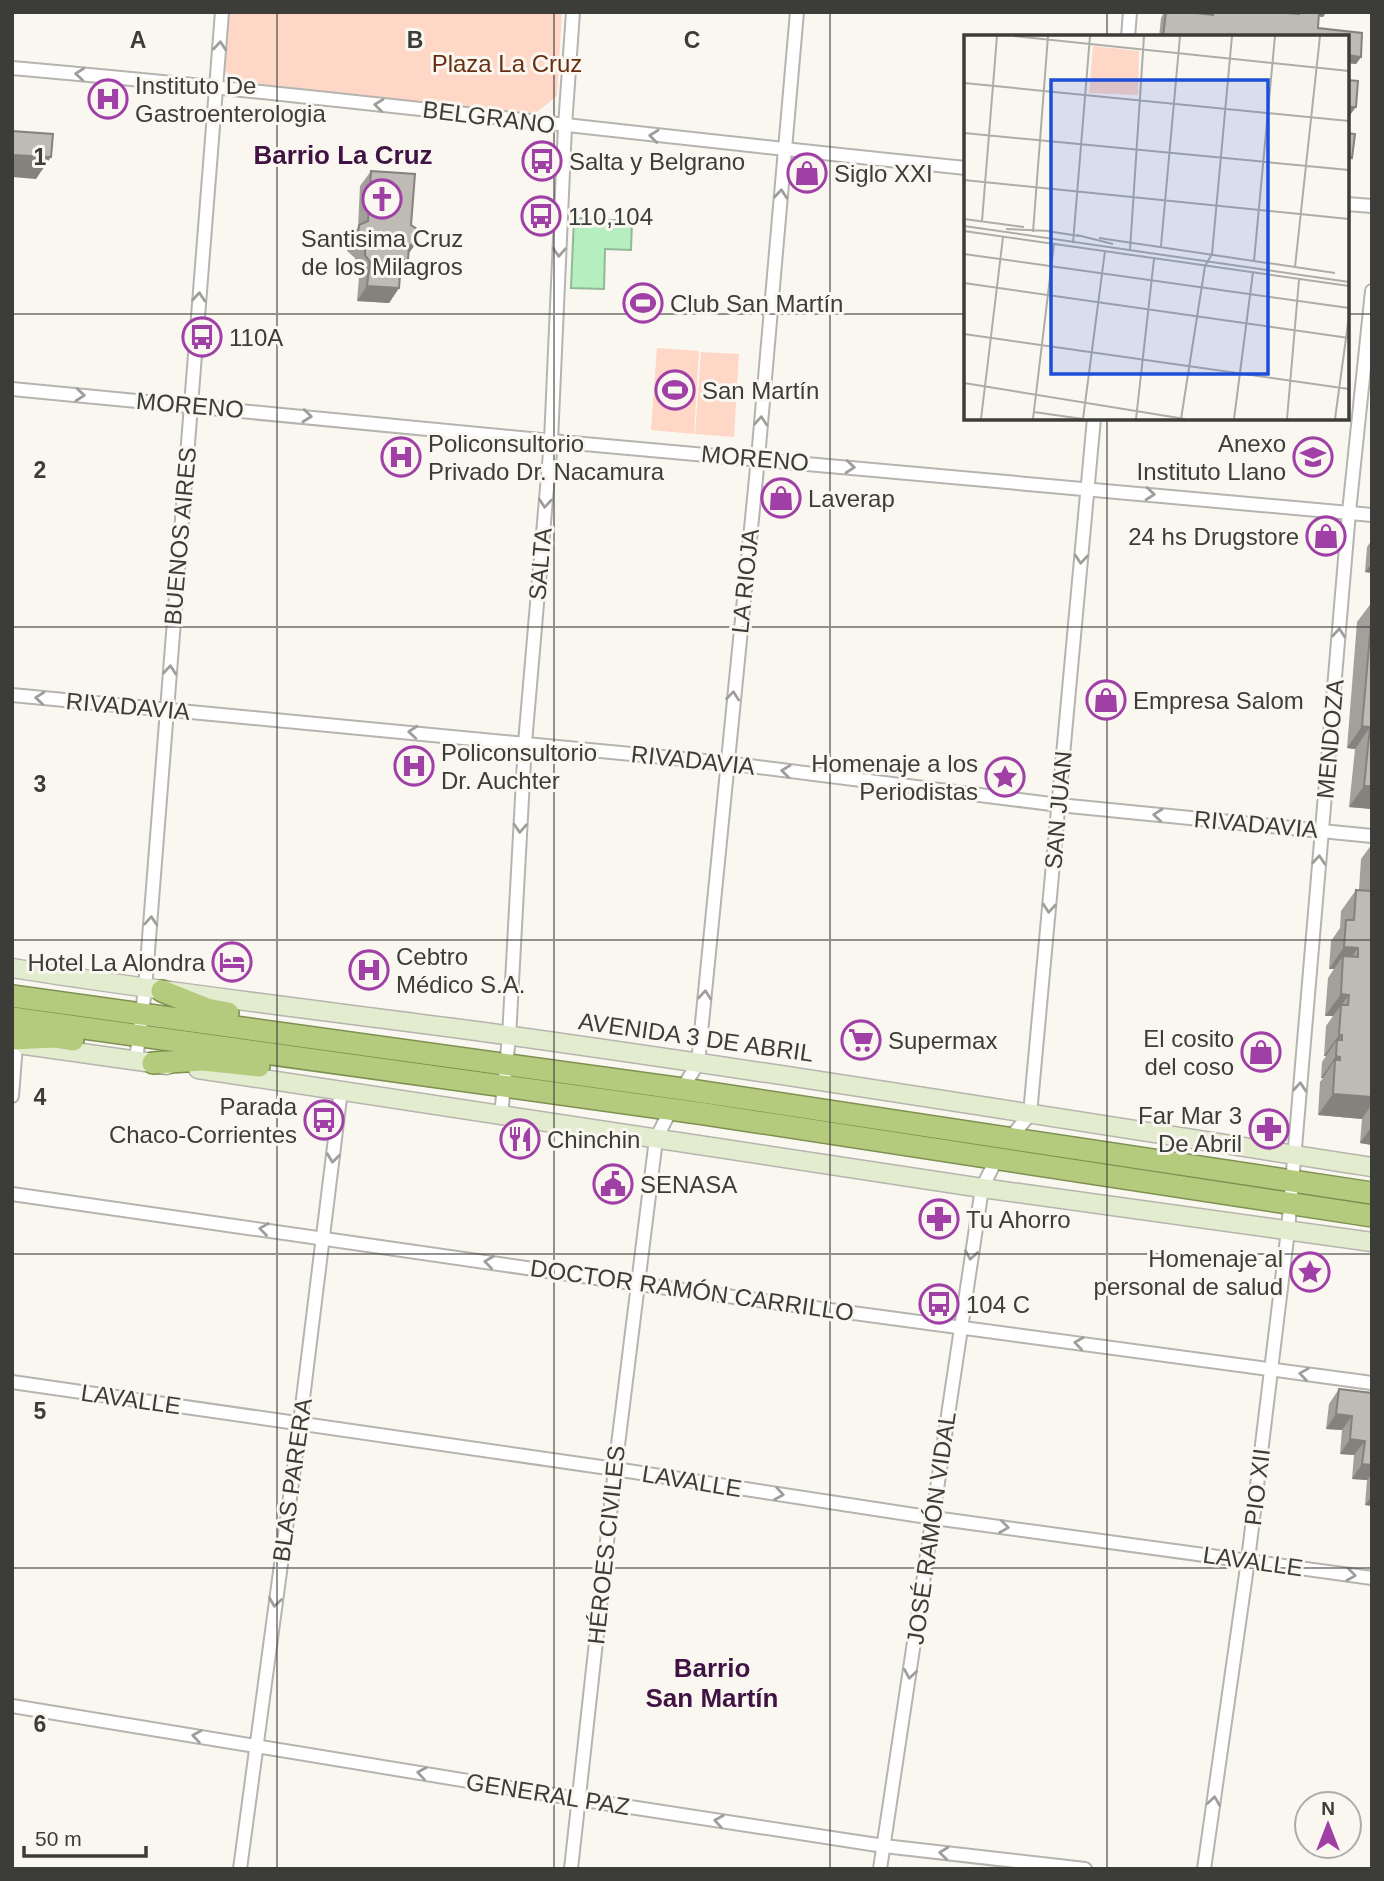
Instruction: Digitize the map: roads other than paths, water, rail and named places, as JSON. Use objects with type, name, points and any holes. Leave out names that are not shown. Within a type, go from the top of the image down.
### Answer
[{"type":"highway","points":[[153,990],[207,1009],[305,1027],[408,1050],[505,1076],[670,1110],[1372,1216]]},
{"type":"highway","points":[[12,996],[408,1050]]},
{"type":"highway","points":[[12,1018],[141,1052],[407,1072]]},
{"type":"highway","points":[[14,1042],[54,1037],[141,1052],[292,1070],[505,1076],[683,1089],[1372,1192]]},
{"type":"main road","name":"AVENIDA 3 DE ABRIL","points":[[12,968],[153,990],[698,1063],[1372,1167]]},
{"type":"main road","points":[[141,1052],[341,1090],[656,1139],[1372,1242]]},
{"type":"street","name":"BUENOS AIRES","points":[[141,1052],[142,1014],[153,990],[167,709],[222,12]]},
{"type":"street","name":"SALTA","points":[[501,1115],[509,1037],[524,743],[551,441],[565,126],[573,12]]},
{"type":"street","name":"LA RIOJA","points":[[656,1139],[698,1063],[758,458],[797,12]]},
{"type":"street","points":[[1128,35],[1130,12]]},
{"type":"street","name":"BELGRANO","points":[[12,68],[216,86],[964,168]]},
{"type":"street","points":[[1349,204],[1372,206]]},
{"type":"street","name":"MENDOZA","points":[[1287,1230],[1349,512],[1372,291]]},
{"type":"street","name":"MORENO","points":[[12,388],[551,441],[1372,515]]},
{"type":"street","name":"SAN JUAN","points":[[1030,1114],[1094,420]]},
{"type":"street","name":"RIVADAVIA","points":[[12,695],[726,763],[1059,805],[1372,836]]},
{"type":"street","points":[[12,1096],[14,1042]]},
{"type":"street","name":"BLAS PARERA","points":[[240,1869],[300,1423],[341,1090]]},
{"type":"street","points":[[982,1188],[996,1160],[1030,1114]]},
{"type":"street","name":"HÉROES CIVILES","points":[[571,1869],[615,1469],[656,1139]]},
{"type":"street","name":"JOSÉ RAMÓN VIDAL","points":[[880,1869],[982,1188]]},
{"type":"street","name":"DOCTOR RAMÓN CARRILLO","points":[[12,1194],[638,1284],[1372,1383]]},
{"type":"street","name":"PIO XII","points":[[1204,1869],[1248,1560],[1287,1230]]},
{"type":"street","name":"LAVALLE","points":[[12,1382],[934,1518],[1372,1578]]},
{"type":"street","name":"GENERAL PAZ","points":[[12,1706],[578,1799],[884,1846],[1085,1869]]},
{"type":"place","name":"Instituto De Gastroenterologia","points":[[108,99]]},
{"type":"place","name":"Salta y Belgrano","points":[[542,161]]},
{"type":"place","name":"Siglo XXI","points":[[807,173]]},
{"type":"place","name":"Santisima Cruz de los Milagros","points":[[382,199]]},
{"type":"place","name":"110,104","points":[[541,216]]},
{"type":"place","name":"Club San Martín","points":[[643,303]]},
{"type":"place","name":"110A","points":[[202,337]]},
{"type":"place","name":"San Martín","points":[[675,390]]},
{"type":"place","name":"Policonsultorio Privado Dr. Nacamura","points":[[401,457]]},
{"type":"place","name":"Anexo Instituto Llano","points":[[1313,457]]},
{"type":"place","name":"Laverap","points":[[781,498]]},
{"type":"place","name":"24 hs Drugstore","points":[[1326,536]]},
{"type":"place","name":"Empresa Salom","points":[[1106,700]]},
{"type":"place","name":"Policonsultorio Dr. Auchter","points":[[414,766]]},
{"type":"place","name":"Homenaje a los Periodistas","points":[[1005,777]]},
{"type":"place","name":"Hotel La Alondra","points":[[232,962]]},
{"type":"place","name":"Cebtro Médico S.A.","points":[[369,970]]},
{"type":"place","name":"Supermax","points":[[861,1040]]},
{"type":"place","name":"El cosito del coso","points":[[1261,1052]]},
{"type":"place","name":"Parada Chaco-Corrientes","points":[[324,1120]]},
{"type":"place","name":"Far Mar 3 De Abril","points":[[1269,1129]]},
{"type":"place","name":"Chinchin","points":[[520,1139]]},
{"type":"place","name":"SENASA","points":[[613,1184]]},
{"type":"place","name":"Tu Ahorro","points":[[939,1219]]},
{"type":"place","name":"Homenaje al personal de salud","points":[[1310,1272]]},
{"type":"place","name":"104 C","points":[[939,1304]]},
{"type":"district","name":"Barrio La Cruz","points":[[343,155]]},
{"type":"district","name":"Barrio San Martín","points":[[712,1683]]},
{"type":"park label","name":"Plaza La Cruz","points":[[507,63]]}]
